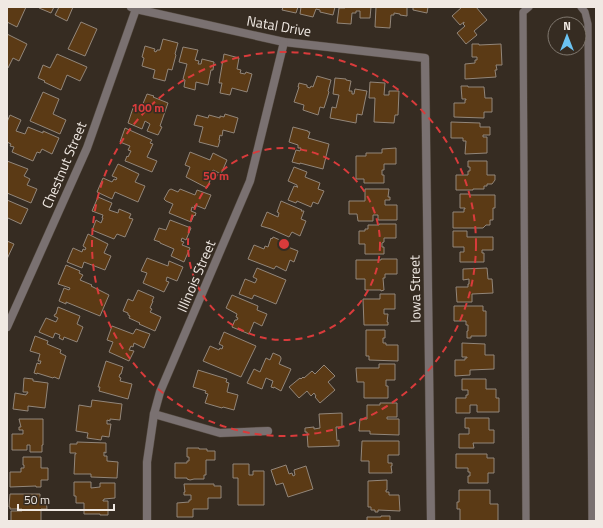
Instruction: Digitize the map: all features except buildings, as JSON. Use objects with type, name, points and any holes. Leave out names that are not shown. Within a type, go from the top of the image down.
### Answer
[{"type":"street","name":"Natal Drive","points":[[133,8],[284,42],[425,58]]},
{"type":"street","name":"Chestnut Street","points":[[7,327],[87,148],[133,8]]},
{"type":"street","name":"Illinois Street","points":[[147,521],[147,462],[154,414],[160,392],[250,181],[284,42]]},
{"type":"street","name":"Iowa Street","points":[[425,58],[431,521]]},
{"type":"street","points":[[154,414],[220,433],[268,431]]},
{"type":"lane","points":[[526,521],[523,12],[529,7]]},
{"type":"lane","points":[[581,7],[585,12],[588,24],[592,521]]}]
